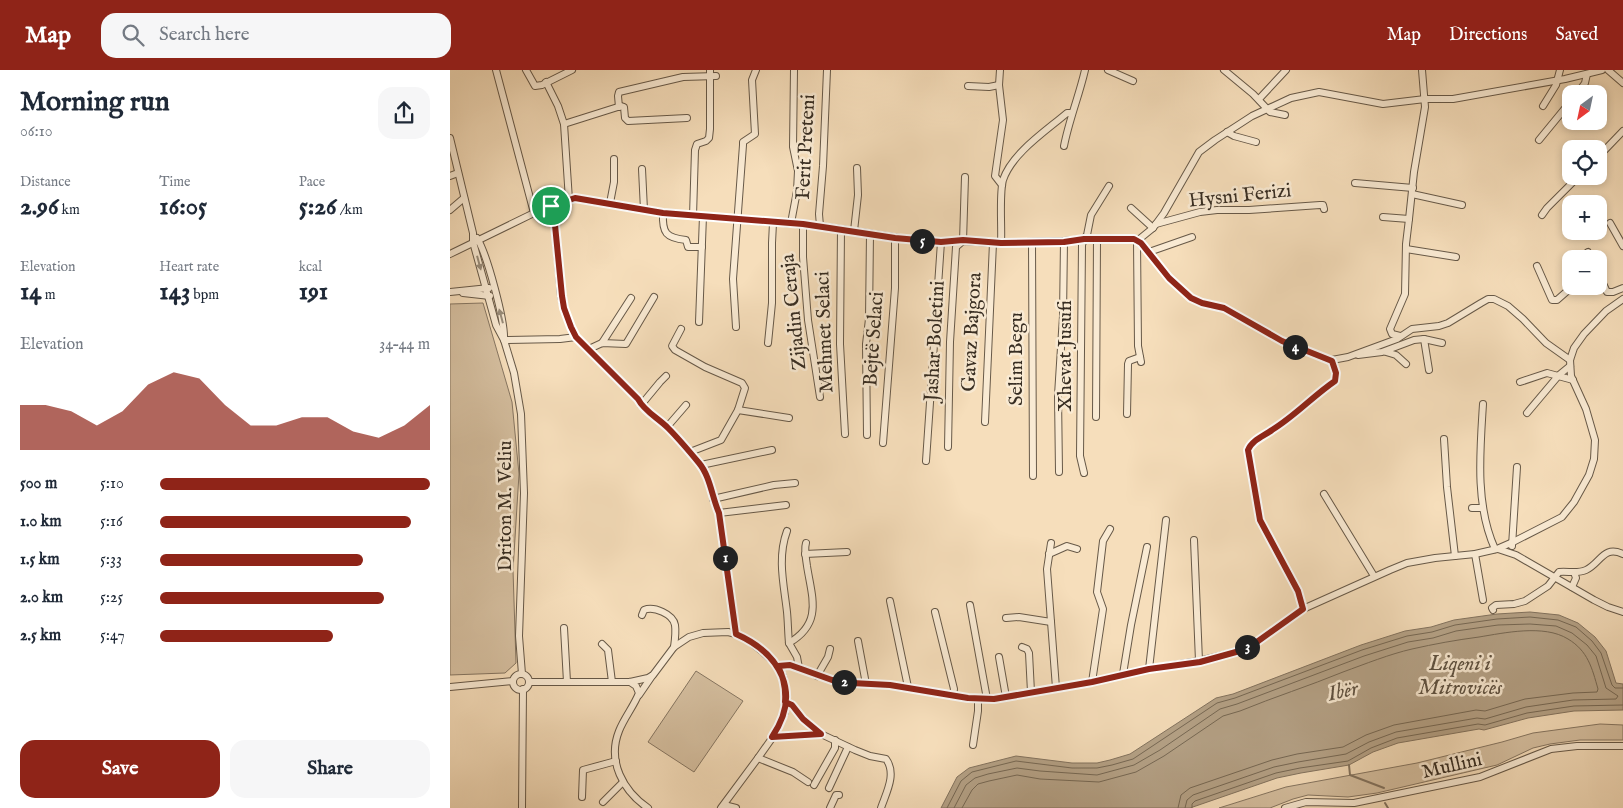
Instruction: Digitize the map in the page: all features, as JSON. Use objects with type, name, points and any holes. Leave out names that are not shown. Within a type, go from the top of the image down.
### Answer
[{"type":"street","points":[[496,70],[534,214]]},
{"type":"street","points":[[526,70],[535,86],[572,70]]},
{"type":"street","points":[[736,327],[734,280],[737,218],[740,204],[742,144],[755,134],[752,80],[756,70]]},
{"type":"street","points":[[791,224],[797,191],[798,171],[793,147],[794,70]]},
{"type":"street","name":"Ferit Preteni","points":[[820,226],[819,214],[824,166],[827,70]]},
{"type":"street","points":[[1000,70],[999,85],[1003,120],[995,176],[1002,185]]},
{"type":"street","points":[[1064,146],[1085,70]]},
{"type":"street","points":[[1108,70],[1134,81]]},
{"type":"street","points":[[1224,70],[1259,99],[1270,112],[1285,116]]},
{"type":"street","points":[[1400,336],[1392,334],[1390,329],[1405,294],[1409,219],[1425,100],[1421,70]]},
{"type":"street","points":[[1542,106],[1558,80],[1560,70]]},
{"type":"street","name":"Hysni Ferizi","points":[[1137,241],[1155,226],[1199,152],[1227,132],[1267,109],[1291,98],[1319,92],[1384,104],[1469,96],[1602,70]]},
{"type":"street","points":[[1608,70],[1623,83]]},
{"type":"street","points":[[1259,99],[1282,72]]},
{"type":"street","points":[[619,107],[619,92],[683,74],[712,74],[709,138],[696,144],[695,150],[693,216]]},
{"type":"street","points":[[1583,85],[1587,79],[1587,74]]},
{"type":"street","points":[[546,82],[558,106],[564,124],[569,200]]},
{"type":"street","points":[[968,86],[989,87],[999,85]]},
{"type":"street","points":[[564,124],[621,106],[624,108],[625,118],[628,121],[686,118]]},
{"type":"street","points":[[1539,140],[1562,112]]},
{"type":"street","points":[[1001,243],[1002,185],[1009,167],[1028,145],[1056,121],[1067,113],[1072,113]]},
{"type":"street","points":[[1607,148],[1623,131]]},
{"type":"street","points":[[1227,132],[1256,142]]},
{"type":"street","points":[[450,138],[476,241]]},
{"type":"street","points":[[610,203],[614,182],[614,159]]},
{"type":"street","points":[[854,231],[858,195],[857,168]]},
{"type":"street","points":[[642,169],[644,210]]},
{"type":"street","points":[[450,176],[458,173]]},
{"type":"street","points":[[963,240],[965,177]]},
{"type":"street","points":[[1355,183],[1412,191],[1462,205]]},
{"type":"street","points":[[1542,215],[1570,185]]},
{"type":"street","name":"Xhevat Jusufi","points":[[1084,473],[1080,456],[1082,245],[1087,236],[1091,214],[1109,186]]},
{"type":"street","points":[[450,210],[464,198]]},
{"type":"street","points":[[450,254],[551,206],[575,198],[663,213],[803,224],[895,238],[941,242],[963,240],[993,243],[1064,242],[1084,239],[1128,239],[1141,243],[1169,278],[1191,298],[1202,303],[1224,308],[1282,341],[1332,361],[1397,339],[1412,329],[1448,323],[1482,303],[1494,299],[1508,306],[1546,343],[1570,363]]},
{"type":"street","name":"Hysni Ferizi","points":[[1155,226],[1200,212],[1217,210],[1249,210],[1320,205],[1324,206],[1324,208]]},
{"type":"street","points":[[551,206],[554,215],[564,308],[576,337],[638,399],[641,405],[667,427],[705,472],[719,513],[736,634]]},
{"type":"street","points":[[1131,208],[1155,226]]},
{"type":"street","points":[[663,213],[663,224],[668,236],[686,240],[688,247],[702,247]]},
{"type":"street","points":[[699,322],[703,216]]},
{"type":"street","points":[[1382,216],[1409,219]]},
{"type":"street","points":[[768,344],[772,303],[773,223]]},
{"type":"street","points":[[1610,223],[1623,246]]},
{"type":"street","name":"Zijadin Ceraja","points":[[803,224],[803,257],[808,320],[820,397]]},
{"type":"street","name":"Mehmet Selaci","points":[[840,229],[840,344],[845,434]]},
{"type":"street","points":[[868,435],[866,344],[869,319],[870,234]]},
{"type":"street","points":[[1149,252],[1192,236]]},
{"type":"street","name":"Bejtë Selaci","points":[[883,443],[888,353],[895,288],[895,238]]},
{"type":"street","points":[[1096,417],[1098,239]]},
{"type":"street","name":"Jashar Boletini","points":[[948,446],[956,247],[963,240]]},
{"type":"street","name":"Driton M. Veliu","points":[[476,241],[495,291],[504,329],[504,340]]},
{"type":"street","name":"Driton M. Veliu","points":[[476,241],[486,292],[514,373],[521,414],[524,486],[519,636],[522,674]]},
{"type":"street","points":[[1127,414],[1128,364],[1129,361],[1140,359],[1137,241]]},
{"type":"street","points":[[926,461],[941,242]]},
{"type":"street","name":"Selim Begu","points":[[1032,242],[1033,476]]},
{"type":"street","points":[[1059,472],[1058,395],[1063,316],[1064,242]]},
{"type":"street","name":"Gavaz Bajgora","points":[[985,422],[993,243]]},
{"type":"street","points":[[1406,251],[1454,259]]},
{"type":"street","points":[[1537,266],[1552,300],[1557,300],[1563,295]]},
{"type":"street","points":[[1607,292],[1623,288]]},
{"type":"street","points":[[451,292],[495,291]]},
{"type":"street","points":[[589,349],[602,343],[626,344],[654,297]]},
{"type":"street","points":[[602,343],[631,298]]},
{"type":"street","points":[[778,666],[787,665],[799,668],[832,680],[908,688],[978,699],[1006,697],[1092,682],[1149,669],[1200,662],[1236,652],[1254,644],[1303,609],[1374,576],[1407,563],[1475,554],[1496,549],[1513,542],[1562,517],[1574,502],[1592,467],[1595,451],[1594,433],[1573,380],[1570,363],[1574,348],[1584,334],[1606,311],[1623,298]]},
{"type":"street","points":[[682,329],[672,346],[678,353],[744,385],[745,392],[738,410],[721,440],[690,452]]},
{"type":"street","points":[[504,340],[576,337]]},
{"type":"street","points":[[1354,354],[1360,356],[1382,352],[1409,341],[1424,339],[1442,343]]},
{"type":"street","points":[[1424,339],[1429,370]]},
{"type":"street","points":[[1382,352],[1396,355],[1406,364]]},
{"type":"street","points":[[1303,609],[1298,591],[1260,520],[1248,448],[1253,442],[1290,418],[1319,392],[1335,381],[1336,373],[1332,361]]},
{"type":"street","points":[[1528,413],[1570,363]]},
{"type":"street","points":[[1520,382],[1543,374],[1559,375],[1573,380]]},
{"type":"street","points":[[641,405],[666,376]]},
{"type":"street","points":[[1483,404],[1481,448],[1483,508],[1487,531],[1496,549],[1516,555],[1608,607],[1623,612]]},
{"type":"street","points":[[667,427],[686,405]]},
{"type":"street","points":[[738,410],[789,418]]},
{"type":"street","points":[[1444,439],[1447,487],[1455,556]]},
{"type":"street","points":[[701,465],[772,450]]},
{"type":"street","points":[[1516,555],[1512,549],[1517,467]]},
{"type":"street","points":[[713,499],[774,485],[795,483]]},
{"type":"street","points":[[1324,494],[1374,576]]},
{"type":"street","points":[[719,513],[786,505]]},
{"type":"street","points":[[1472,508],[1483,508]]},
{"type":"street","points":[[1149,669],[1166,520]]},
{"type":"street","points":[[1092,682],[1103,609],[1097,592],[1103,541],[1110,529]]},
{"type":"street","points":[[786,531],[782,548],[781,580],[789,643],[798,657],[799,668]]},
{"type":"street","points":[[1194,540],[1200,662]]},
{"type":"street","points":[[789,643],[803,632],[814,612],[805,554],[806,543]]},
{"type":"street","points":[[1051,543],[1047,569],[1056,688]]},
{"type":"street","points":[[1049,554],[1067,546],[1077,549]]},
{"type":"street","points":[[1123,674],[1147,547]]},
{"type":"street","points":[[1493,610],[1492,608],[1496,605],[1525,601],[1548,586],[1559,572],[1574,572],[1588,569],[1608,552],[1616,551],[1623,554]]},
{"type":"street","points":[[805,554],[847,552]]},
{"type":"street","points":[[1475,554],[1483,600]]},
{"type":"street","points":[[1572,587],[1576,578],[1574,572]]},
{"type":"street","points":[[890,601],[908,688]]},
{"type":"street","points":[[970,605],[988,699]]},
{"type":"street","points":[[642,615],[644,610],[649,608],[663,612],[670,617],[675,625],[674,646]]},
{"type":"street","points":[[936,612],[954,689],[953,696]]},
{"type":"street","points":[[1006,618],[1019,617],[1051,622]]},
{"type":"street","points":[[564,628],[567,682]]},
{"type":"street","points":[[648,808],[631,794],[623,782],[616,762],[615,750],[619,730],[636,700],[674,646],[689,637],[703,633],[728,632],[736,634],[763,652],[778,666],[783,676],[785,702],[782,720],[772,737],[723,806],[736,808]]},
{"type":"street","points":[[858,641],[866,684]]},
{"type":"street","points":[[602,644],[608,650],[612,682]]},
{"type":"street","points":[[1022,647],[1027,649],[1029,653],[1031,692]]},
{"type":"street","points":[[817,676],[828,657],[830,649]]},
{"type":"street","points":[[999,657],[1006,697]]},
{"type":"street","points":[[522,674],[526,676],[529,682],[527,687],[523,689],[516,688],[513,681],[515,676],[522,674]]},
{"type":"street","points":[[529,682],[630,682],[653,675]]},
{"type":"street","points":[[450,687],[513,681]]},
{"type":"street","points":[[630,682],[639,691],[636,700]]},
{"type":"street","points":[[522,808],[523,689]]},
{"type":"street","points":[[973,744],[978,699]]},
{"type":"street","points":[[785,702],[792,705],[803,719],[821,734],[870,756],[884,758],[888,762],[891,777],[881,808]]},
{"type":"street","points":[[772,737],[821,734]]},
{"type":"street","points":[[758,758],[793,772],[811,783],[835,748],[835,740]]},
{"type":"street","name":"Mullini","points":[[1285,808],[1306,802],[1354,803],[1480,777],[1551,749],[1577,746],[1623,746]]},
{"type":"street","points":[[829,788],[848,747]]},
{"type":"street","points":[[582,797],[583,770],[616,762]]},
{"type":"street","points":[[603,802],[623,782]]},
{"type":"street","points":[[830,808],[836,795],[839,795]]},
{"type":"shaded area","points":[[483,303],[512,402],[519,474],[513,570],[516,663],[505,673],[450,675],[450,304]]},
{"type":"shaded area","points":[[696,671],[743,701],[694,772],[648,742]]},
{"type":"shaded area","points":[[1600,724],[1623,725],[1623,740],[1580,740],[1550,744],[1533,748],[1497,765],[1377,793],[1348,797],[1308,795],[1270,808],[1219,808],[1286,787],[1417,763],[1533,733]]},
{"type":"water","name":"Liqeni i Mitrovicës","points":[[1530,612],[1559,615],[1578,623],[1595,637],[1606,651],[1616,683],[1623,684],[1623,710],[1574,711],[1528,718],[1484,730],[1479,729],[1398,743],[1373,752],[1349,765],[1277,778],[1190,808],[941,808],[957,777],[969,768],[1016,756],[1072,763],[1097,763],[1110,760],[1130,754],[1216,698],[1233,694],[1361,645],[1405,631],[1431,627],[1454,620]]},
{"type":"waterway","points":[[1349,765],[1350,775],[1384,788]]},
{"type":"waterway","points":[[1385,803],[1388,808]]},
{"type":"route","points":[[551,206],[554,215],[564,308],[576,337],[638,399],[641,405],[667,427],[705,472],[719,513],[736,634],[748,640],[763,652],[778,666],[783,676],[786,694],[784,712],[782,720],[772,737],[821,734],[798,715],[791,704],[785,702],[786,694],[785,686],[783,676],[778,666],[790,665],[832,680],[890,685],[968,698],[994,699],[1092,682],[1149,669],[1212,659],[1254,644],[1303,609],[1298,591],[1260,520],[1248,448],[1253,442],[1290,418],[1326,386],[1335,381],[1336,373],[1332,361],[1282,341],[1224,308],[1202,303],[1191,298],[1169,278],[1141,243],[1134,239],[1084,239],[1064,242],[1001,243],[963,240],[941,242],[895,238],[803,224],[663,213],[575,198],[551,206]]},
{"type":"water label","name":"Ibër","points":[[1343,692]]}]
